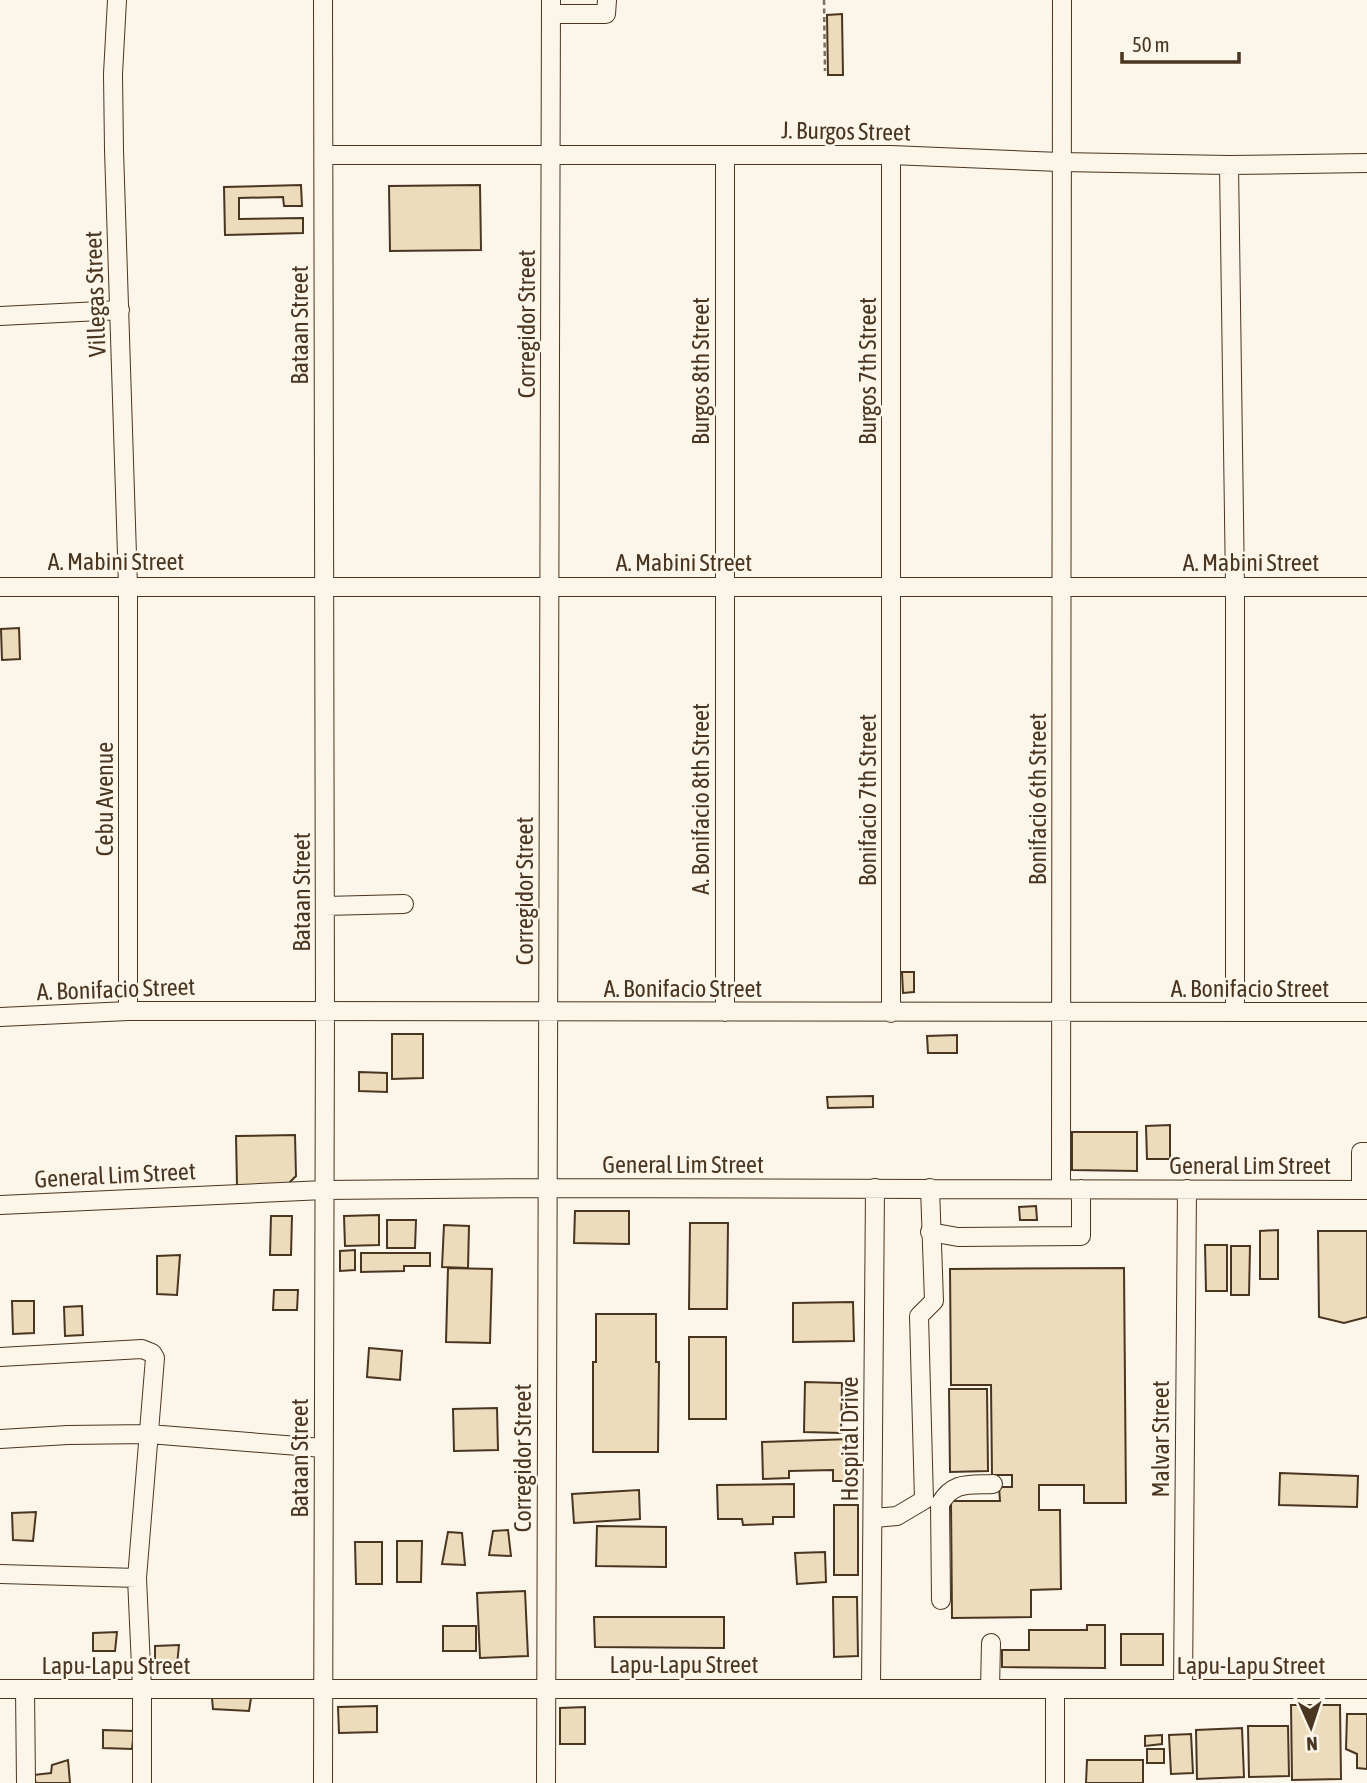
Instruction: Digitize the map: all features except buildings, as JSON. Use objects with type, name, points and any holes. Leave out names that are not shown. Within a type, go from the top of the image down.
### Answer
[{"type":"street","name":"Villegas Street","points":[[117,0],[113,74],[128,586]]},
{"type":"street","name":"Bataan Street","points":[[323,0],[326,1011],[323,1783]]},
{"type":"street","points":[[551,7],[606,15],[607,0]]},
{"type":"street","name":"Bonifacio 6th Street","points":[[1060,1189],[1062,0]]},
{"type":"street","name":"Corregidor Street","points":[[546,1783],[551,7]]},
{"type":"street","name":"J. Burgos Street","points":[[324,155],[891,155],[1229,165],[1367,163]]},
{"type":"street","name":"Burgos 8th Street","points":[[725,155],[725,586]]},
{"type":"street","name":"Burgos 7th Street","points":[[891,155],[891,587]]},
{"type":"street","points":[[1229,165],[1235,587],[1235,1012]]},
{"type":"street","points":[[0,316],[120,310]]},
{"type":"street","name":"Cebu Avenue","points":[[128,586],[128,1011]]},
{"type":"street","name":"A. Bonifacio 8th Street","points":[[724,1013],[725,586]]},
{"type":"street","name":"A. Mabini Street","points":[[0,587],[1367,587]]},
{"type":"street","name":"Bonifacio 7th Street","points":[[891,587],[891,1013]]},
{"type":"street","points":[[325,906],[404,904]]},
{"type":"street","name":"A. Bonifacio Street","points":[[0,1017],[128,1011],[1367,1012]]},
{"type":"street","points":[[1364,1190],[1361,1152],[1367,1152]]},
{"type":"street","name":"Hospital Drive","points":[[871,1689],[875,1188]]},
{"type":"street","points":[[930,1188],[934,1301],[919,1316],[941,1600]]},
{"type":"street","points":[[930,1232],[958,1237],[1081,1236],[1081,1189]]},
{"type":"street","name":"Malvar Street","points":[[1183,1689],[1187,1189]]},
{"type":"street","name":"General Lim Street","points":[[0,1205],[324,1190],[1364,1190]]},
{"type":"street","points":[[0,1357],[148,1350],[152,1353],[155,1363],[138,1578],[142,1783]]},
{"type":"street","points":[[0,1439],[149,1434],[323,1448]]},
{"type":"street","points":[[874,1517],[897,1516],[932,1502],[958,1486],[993,1484]]},
{"type":"street","points":[[0,1574],[138,1578]]},
{"type":"street","points":[[990,1689],[991,1643]]},
{"type":"street","name":"Lapu-Lapu Street","points":[[0,1689],[1367,1689]]},
{"type":"street","points":[[25,1689],[26,1783]]},
{"type":"street","points":[[1055,1689],[1055,1783]]},
{"type":"path","points":[[824,0],[825,71]]}]
